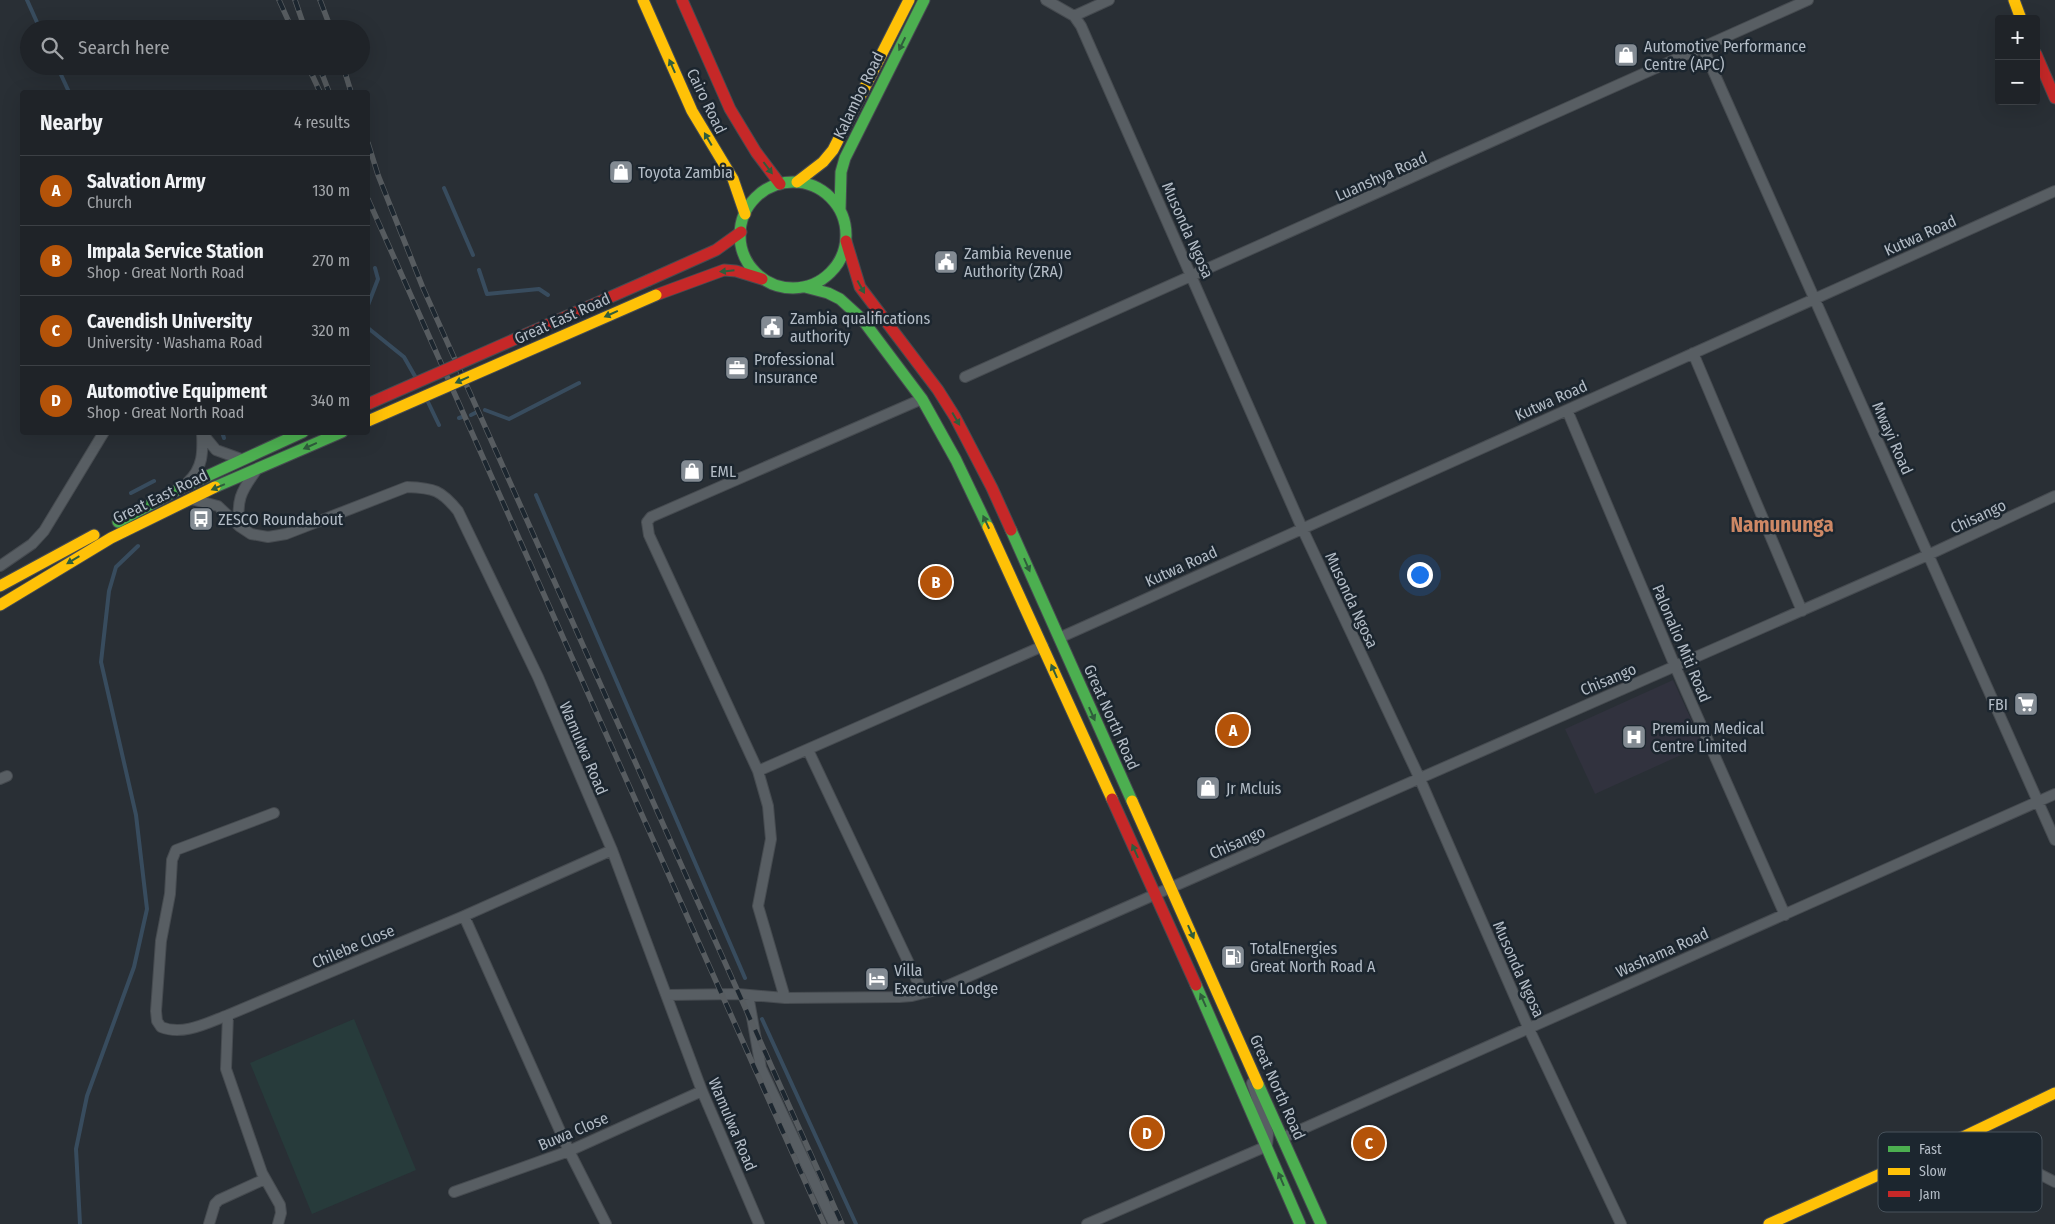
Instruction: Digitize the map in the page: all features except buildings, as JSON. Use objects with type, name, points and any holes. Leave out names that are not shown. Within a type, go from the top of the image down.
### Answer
[{"type":"main road","name":"Cairo Road","points":[[643,0],[692,111],[733,179],[745,214]]},
{"type":"main road","name":"Cairo Road","points":[[682,0],[730,109],[756,152],[780,184]]},
{"type":"main road","name":"Kalambo Road","points":[[797,182],[823,162],[833,150],[909,0]]},
{"type":"main road","name":"Kalambo Road","points":[[840,210],[841,172],[845,158],[924,0]]},
{"type":"main road","points":[[2014,0],[2020,15]]},
{"type":"main road","points":[[2039,60],[2055,98]]},
{"type":"main road","points":[[797,182],[814,186],[830,196],[840,210],[845,225],[846,241],[842,257],[833,270],[820,282],[805,288],[789,288],[773,284],[759,275],[749,263],[742,248],[741,232],[745,214],[759,195],[780,184],[797,182]]},
{"type":"main road","name":"Great East Road","points":[[370,403],[710,254],[741,232]]},
{"type":"main road","name":"Great North Road","points":[[846,241],[860,287],[938,390],[992,488],[1321,1224]]},
{"type":"main road","name":"Great East Road","points":[[370,420],[656,295],[731,270],[773,284]]},
{"type":"main road","name":"Great North Road","points":[[805,288],[828,293],[840,299],[862,319],[922,399],[956,460],[1043,646],[1223,1045],[1300,1224]]},
{"type":"main road","name":"Great East Road","points":[[0,586],[178,490],[241,459],[296,435]]},
{"type":"main road","name":"Great East Road","points":[[0,605],[90,549],[190,498],[335,435]]},
{"type":"main road","points":[[1973,1132],[2055,1093]]},
{"type":"main road","points":[[1768,1224],[1878,1175]]},
{"type":"street","points":[[1046,0],[1074,16],[1109,0]]},
{"type":"street","name":"Luanshya Road","points":[[965,377],[1808,0]]},
{"type":"street","name":"Musonda Ngosa","points":[[1074,16],[1081,26],[1302,528],[1419,778],[1528,1028],[1621,1224]]},
{"type":"street","name":"Mwayi Road","points":[[1702,48],[2055,840]]},
{"type":"street","name":"Kutwa Road","points":[[1059,638],[2055,190]]},
{"type":"street","points":[[1693,353],[1802,611]]},
{"type":"street","points":[[785,998],[758,906],[771,839],[771,823],[758,771],[649,535],[647,522],[651,516],[922,399]]},
{"type":"street","name":"Palonalio Miti Road","points":[[1567,410],[1675,666],[1784,915]]},
{"type":"street","points":[[0,566],[32,544],[44,531],[102,435]]},
{"type":"street","points":[[178,490],[194,476],[199,467],[204,454],[202,435]]},
{"type":"street","points":[[204,435],[216,450],[241,459]]},
{"type":"street","points":[[239,526],[238,503],[240,496],[256,470]]},
{"type":"street","name":"Wamulwa Road","points":[[190,498],[218,506],[239,526],[252,534],[261,536],[286,534],[407,487],[439,491],[449,499],[458,511],[538,677],[612,850],[702,1091],[759,1224]]},
{"type":"street","name":"Chisango","points":[[667,995],[748,995],[785,998],[899,997],[940,988],[1802,611],[2055,496]]},
{"type":"street","points":[[758,771],[1043,646]]},
{"type":"street","points":[[808,750],[923,993]]},
{"type":"street","name":"Washama Road","points":[[1282,1138],[2055,794]]},
{"type":"street","name":"Chilebe Close","points":[[274,813],[176,850],[172,860],[170,894],[160,941],[156,1010],[157,1021],[161,1027],[180,1030],[198,1026],[228,1015],[464,916],[612,850]]},
{"type":"street","points":[[464,916],[570,1151],[606,1224]]},
{"type":"street","points":[[748,995],[762,1068],[834,1224]]},
{"type":"street","points":[[228,1015],[226,1069],[265,1179],[280,1206],[281,1214],[278,1224]]},
{"type":"street","points":[[1088,1224],[1267,1146],[1268,1133],[1252,1088],[1252,1070]]},
{"type":"street","name":"Buwa Close","points":[[454,1192],[570,1151],[702,1091]]},
{"type":"street","points":[[2042,1175],[2055,1182]]},
{"type":"street","points":[[209,1224],[215,1204],[219,1200],[265,1179]]},
{"type":"shaded area","name":"Premium Medical Centre Limited","points":[[1673,680],[1703,745],[1595,794],[1565,729]]},
{"type":"green space","points":[[354,1019],[416,1170],[312,1214],[250,1063]]},
{"type":"waterway","points":[[27,0],[36,20]]},
{"type":"waterway","points":[[61,75],[68,90]]},
{"type":"waterway","points":[[444,188],[473,255]]},
{"type":"waterway","points":[[370,300],[378,279],[375,268]]},
{"type":"waterway","points":[[479,270],[487,294],[539,289],[548,295]]},
{"type":"waterway","points":[[370,330],[404,357],[416,378]]},
{"type":"waterway","points":[[485,410],[509,419],[579,383]]},
{"type":"waterway","points":[[427,400],[439,425]]},
{"type":"waterway","points":[[471,415],[477,412]]},
{"type":"waterway","points":[[131,493],[154,481]]},
{"type":"waterway","points":[[536,495],[745,978]]},
{"type":"waterway","points":[[80,1224],[76,1149],[87,1096],[134,967],[147,909],[136,815],[101,662],[109,591],[116,567],[138,546]]},
{"type":"waterway","points":[[762,1019],[856,1224]]},
{"type":"railway","points":[[279,0],[288,20]]},
{"type":"railway","points":[[295,0],[302,20]]},
{"type":"railway","points":[[320,0],[328,20]]},
{"type":"railway","points":[[312,75],[319,90]]},
{"type":"railway","points":[[322,75],[328,90]]},
{"type":"railway","points":[[346,75],[350,90]]},
{"type":"railway","points":[[370,149],[378,175],[423,288],[842,1224]]},
{"type":"railway","points":[[370,203],[824,1224]]},
{"type":"traffic: fast","points":[[840,210],[841,172],[845,158],[924,0]]},
{"type":"traffic: fast","points":[[793,182],[813,186],[830,198],[842,215],[846,235],[842,255],[830,272],[813,284],[793,288],[773,284],[756,272],[744,255],[740,235],[744,215],[756,198],[773,186],[793,182]]},
{"type":"traffic: fast","points":[[805,287],[828,293],[840,299],[862,319],[922,399],[956,460],[988,527]]},
{"type":"traffic: fast","points":[[118,522],[179,489],[296,435]]},
{"type":"traffic: fast","points":[[215,487],[335,435]]},
{"type":"traffic: fast","points":[[1011,530],[1132,801]]},
{"type":"traffic: fast","points":[[1196,985],[1300,1224]]},
{"type":"traffic: fast","points":[[1258,1084],[1321,1224]]},
{"type":"traffic: slow","points":[[643,0],[692,111],[733,179],[745,214]]},
{"type":"traffic: slow","points":[[797,182],[823,162],[833,150],[909,0]]},
{"type":"traffic: slow","points":[[2014,0],[2020,15]]},
{"type":"traffic: slow","points":[[370,420],[656,295]]},
{"type":"traffic: slow","points":[[0,605],[111,538],[215,487]]},
{"type":"traffic: slow","points":[[988,527],[1112,799]]},
{"type":"traffic: slow","points":[[0,586],[94,535]]},
{"type":"traffic: slow","points":[[1132,801],[1258,1084]]},
{"type":"traffic: slow","points":[[1973,1132],[2055,1093]]},
{"type":"traffic: slow","points":[[1769,1224],[1878,1175]]},
{"type":"traffic: jam","points":[[682,0],[730,109],[756,152],[780,184]]},
{"type":"traffic: jam","points":[[2039,60],[2055,98]]},
{"type":"traffic: jam","points":[[649,280],[716,250],[741,232]]},
{"type":"traffic: jam","points":[[846,241],[860,287],[938,390],[955,417],[992,488],[1011,530]]},
{"type":"traffic: jam","points":[[656,295],[724,270],[736,271],[762,279]]},
{"type":"traffic: jam","points":[[370,403],[649,280]]},
{"type":"traffic: jam","points":[[1112,799],[1196,985]]},
{"type":"place","name":"Automotive Performance Centre (APC)","points":[[1626,55]]},
{"type":"place","name":"Toyota Zambia","points":[[621,172]]},
{"type":"place","name":"Zambia Revenue Authority (ZRA)","points":[[946,262]]},
{"type":"place","name":"Zambia qualifications authority","points":[[772,327]]},
{"type":"place","name":"Professional Insurance","points":[[737,368]]},
{"type":"place","name":"EML","points":[[692,471]]},
{"type":"place","name":"ZESCO Roundabout","points":[[201,519]]},
{"type":"place","name":"Impala Service Station","points":[[936,582]]},
{"type":"place","name":"FBI","points":[[2026,704]]},
{"type":"place","name":"Salvation Army","points":[[1233,730]]},
{"type":"place","name":"Premium Medical Centre Limited","points":[[1634,737]]},
{"type":"place","name":"Jr Mcluis","points":[[1208,788]]},
{"type":"place","name":"TotalEnergies Great North Road A","points":[[1233,957]]},
{"type":"place","name":"Villa Executive Lodge","points":[[877,979]]},
{"type":"place","name":"Automotive Equipment","points":[[1147,1133]]},
{"type":"place","name":"Cavendish University","points":[[1369,1143]]},
{"type":"district","name":"Namununga","points":[[1782,525]]}]
